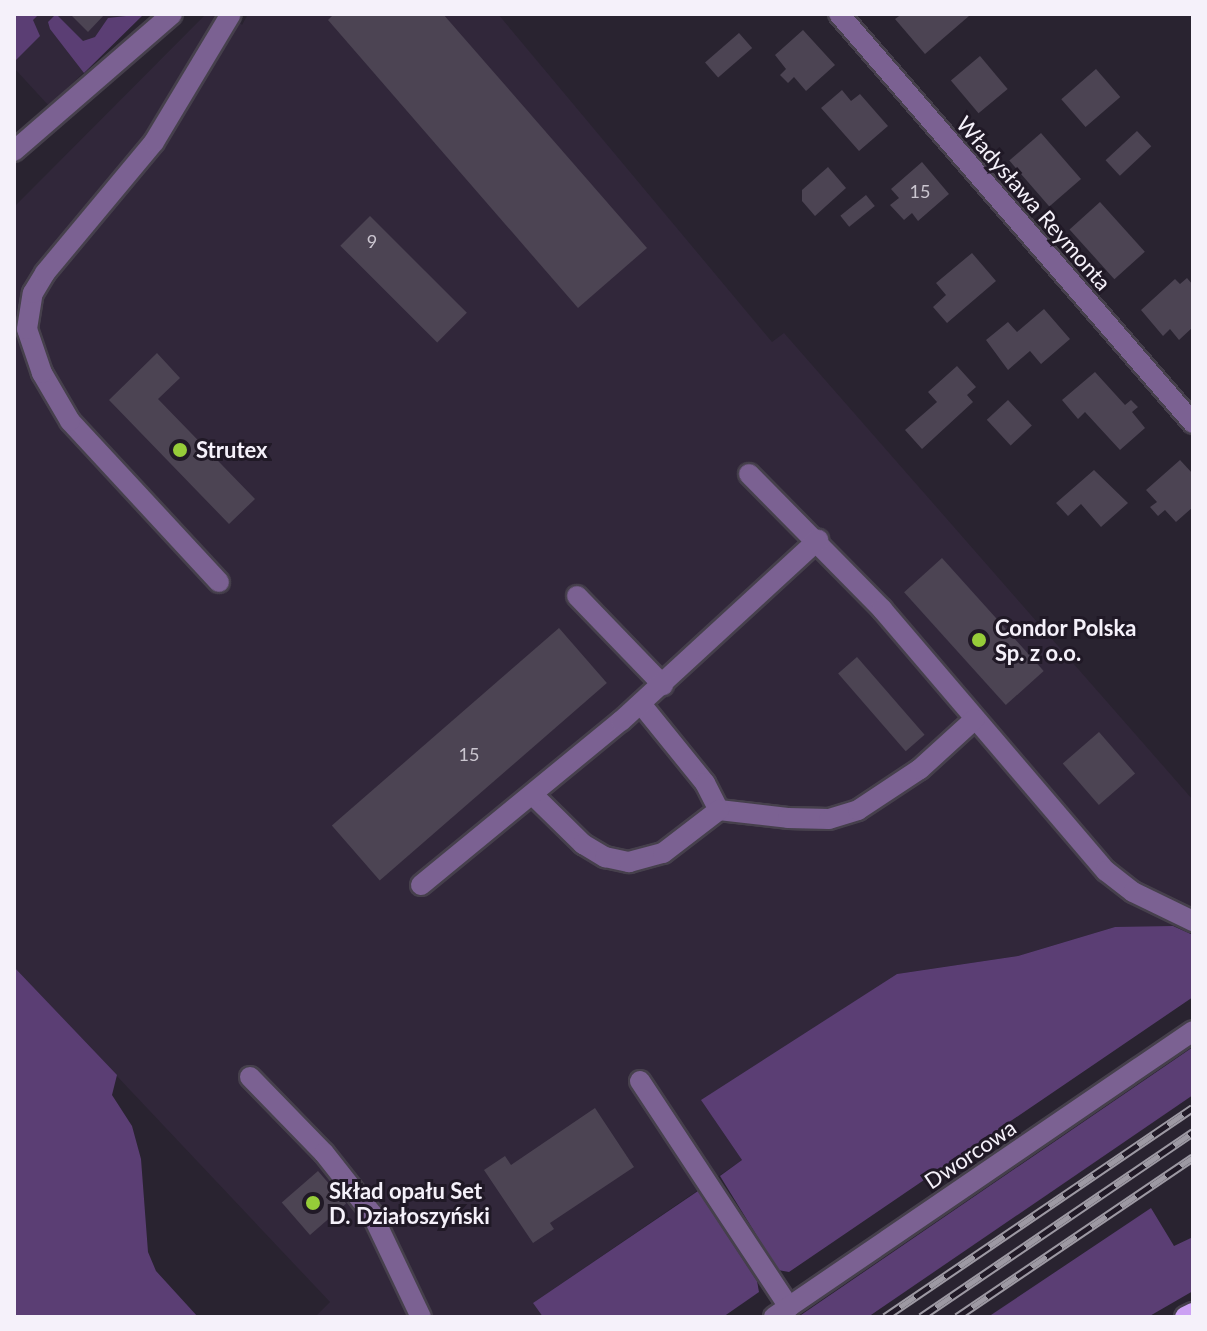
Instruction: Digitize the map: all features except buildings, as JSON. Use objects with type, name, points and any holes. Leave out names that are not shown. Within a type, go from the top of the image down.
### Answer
[{"type":"main road","points":[[1185,1317],[1193,1313]]},
{"type":"street","points":[[14,151],[172,14]]},
{"type":"street","points":[[219,582],[70,421],[42,373],[27,329],[33,293],[45,273],[154,142],[231,14]]},
{"type":"street","name":"Władysława Reymonta","points":[[839,14],[1193,423]]},
{"type":"street","points":[[749,474],[818,540],[1106,871],[1133,892],[1193,921]]},
{"type":"street","points":[[421,885],[534,796],[663,685],[818,540]]},
{"type":"street","points":[[577,596],[663,685]]},
{"type":"street","points":[[641,704],[705,783],[719,810]]},
{"type":"street","points":[[534,796],[588,847],[629,862],[663,853],[719,810],[788,818],[845,816],[920,769],[975,719]]},
{"type":"street","name":"Dworcowa","points":[[782,1312],[1193,1031]]},
{"type":"street","points":[[250,1077],[324,1153],[372,1214],[421,1317]]},
{"type":"street","points":[[640,1081],[782,1312]]},
{"type":"shaded area","points":[[14,14],[144,14],[49,106],[14,68]]},
{"type":"shaded area","points":[[14,14],[39,14],[33,20],[40,36],[14,62]]},
{"type":"shaded area","points":[[56,14],[83,41],[95,37],[108,18],[144,14],[84,73],[50,29],[48,22]]},
{"type":"shaded area","points":[[206,14],[232,14],[242,25],[248,14],[498,14],[772,342],[784,333],[1193,800],[1193,910],[1173,927],[1115,927],[1018,956],[897,974],[702,1101],[742,1160],[533,1303],[543,1317],[315,1317],[330,1302],[14,967],[14,207]]},
{"type":"shaded area","points":[[1173,926],[1193,935],[1193,997],[789,1272],[778,1270],[720,1176],[742,1160],[701,1100],[897,974],[1018,956],[1115,927]]},
{"type":"shaded area","points":[[14,967],[117,1075],[112,1095],[132,1126],[141,1159],[148,1252],[156,1271],[198,1317],[14,1317]]},
{"type":"shaded area","points":[[1193,1047],[1193,1095],[868,1317],[798,1317]]},
{"type":"shaded area","points":[[698,1191],[757,1281],[759,1292],[723,1317],[543,1317],[533,1303]]},
{"type":"shaded area","points":[[1151,1208],[1174,1246],[1193,1237],[1193,1291],[1148,1317],[988,1317]]},
{"type":"railway","points":[[885,1317],[1193,1108]]},
{"type":"railway","points":[[921,1317],[1193,1132]]},
{"type":"railway","points":[[957,1317],[1193,1157]]},
{"type":"place","name":"Strutex","points":[[180,450]]},
{"type":"place","name":"Condor Polska Sp. z o.o.","points":[[979,640]]},
{"type":"place","name":"Skład opału Set D. Działoszyński","points":[[313,1203]]}]
